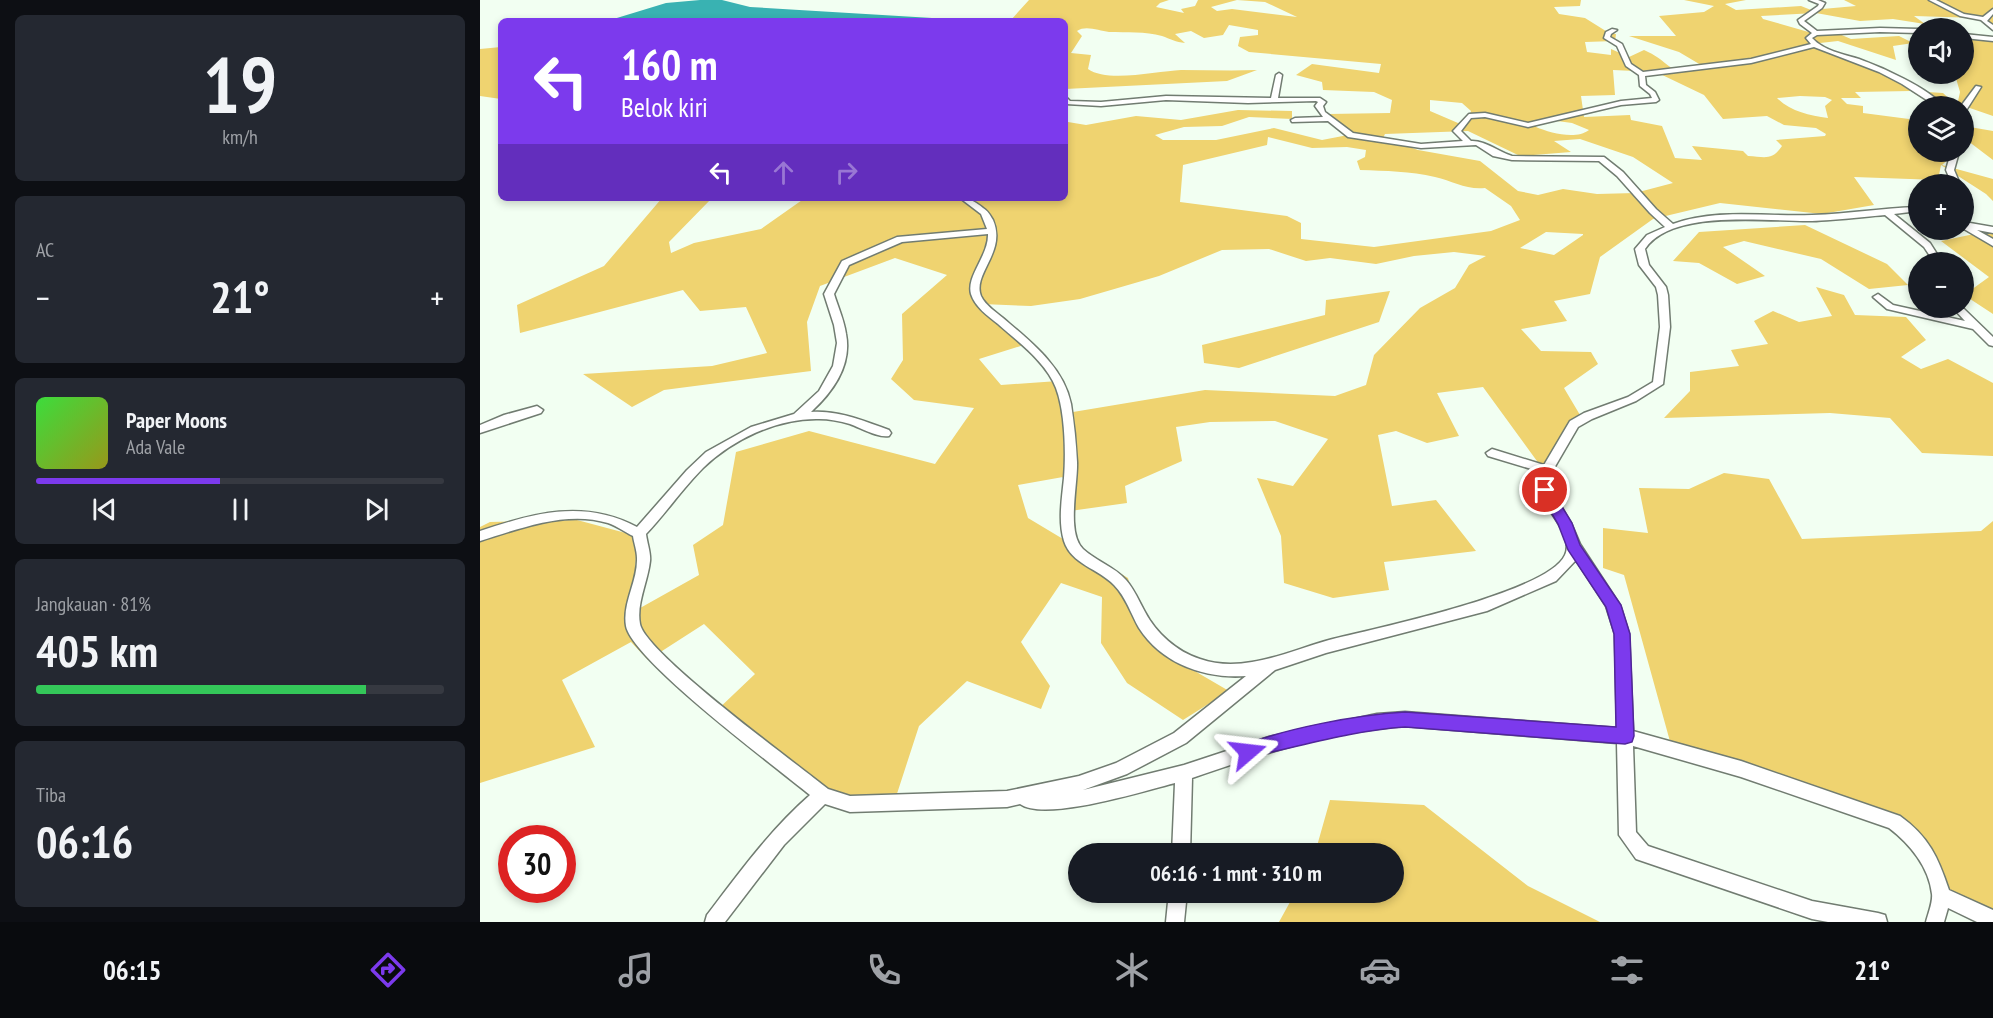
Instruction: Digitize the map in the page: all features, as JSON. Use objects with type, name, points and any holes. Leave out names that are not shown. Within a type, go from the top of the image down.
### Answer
[{"type":"street","points":[[1812,0],[1822,3],[1821,6],[1801,20],[1816,33]]},
{"type":"street","points":[[1932,0],[1962,15],[1983,19],[1993,28]]},
{"type":"street","points":[[1983,19],[1993,11]]},
{"type":"street","points":[[1614,30],[1608,33],[1607,38],[1620,45],[1628,65],[1642,74],[1734,65],[1781,56],[1814,45]]},
{"type":"street","points":[[1908,31],[1880,30],[1816,33],[1809,38],[1814,45],[1887,71],[1925,96]]},
{"type":"street","points":[[1974,37],[1993,39]]},
{"type":"street","points":[[1468,142],[1457,131],[1469,116],[1485,115],[1528,125],[1621,103],[1656,100],[1653,93],[1643,86],[1642,74]]},
{"type":"street","points":[[1274,99],[1279,75]]},
{"type":"street","points":[[1972,96],[1978,87]]},
{"type":"street","points":[[1068,103],[1101,104],[1166,98],[1248,101],[1318,99],[1322,102],[1319,106],[1322,112],[1351,135],[1421,146],[1468,142],[1482,144],[1496,154],[1512,158],[1601,159],[1611,165],[1643,203],[1671,228]]},
{"type":"street","points":[[1295,120],[1331,119]]},
{"type":"street","points":[[968,201],[986,214],[992,231],[990,254],[976,281],[976,294],[984,307],[1050,370],[1062,387],[1071,462],[1068,519],[1071,544],[1076,552],[1121,583],[1150,633],[1173,654],[1193,665],[1211,670],[1250,670],[1270,665],[1326,647],[1482,607],[1551,577],[1570,560],[1574,546]]},
{"type":"street","points":[[1878,922],[1812,910],[1642,853],[1628,835],[1622,634],[1613,605],[1574,546],[1565,523],[1545,490],[1547,470],[1574,424],[1588,416],[1632,399],[1658,384],[1665,327],[1663,295],[1661,287],[1644,265],[1640,249],[1648,238],[1703,217],[1723,215],[1795,218],[1908,210]]},
{"type":"street","points":[[1887,212],[1931,252]]},
{"type":"street","points":[[1974,227],[1993,230]]},
{"type":"street","points":[[798,416],[821,398],[831,385],[842,342],[829,294],[845,264],[900,239],[992,231]]},
{"type":"street","points":[[1974,232],[1993,243]]},
{"type":"street","points":[[1878,297],[1890,308],[1924,313],[1943,321],[1975,326]]},
{"type":"street","points":[[1967,318],[1993,343]]},
{"type":"street","points":[[480,429],[537,410]]},
{"type":"street","points":[[639,533],[698,465],[716,450],[755,430],[798,416],[821,416],[855,421],[885,433]]},
{"type":"street","points":[[1492,453],[1547,470]]},
{"type":"street","points":[[480,536],[543,518],[595,516],[607,518],[639,533]]},
{"type":"street","points":[[639,533],[644,559],[632,615],[633,628],[651,653],[700,697],[823,795],[849,804],[1007,799],[1066,801],[1091,797],[1184,773],[1269,744],[1377,721],[1435,720],[1625,736],[1741,769],[1894,822],[1912,834],[1930,860],[1942,896],[1935,922]]},
{"type":"street","points":[[1007,799],[1079,784],[1121,769],[1161,749],[1180,738],[1270,665]]},
{"type":"street","points":[[1181,843],[1184,773]]},
{"type":"street","points":[[714,922],[767,850],[801,813],[823,795]]},
{"type":"street","points":[[1942,896],[1993,920]]},
{"type":"street","points":[[1178,903],[1179,922]]},
{"type":"shaded area","points":[[1029,0],[1169,0],[1156,7],[1184,13],[1181,9],[1195,6],[1198,0],[1237,0],[1581,0],[1580,6],[1554,7],[1559,14],[1585,18],[1609,33],[1616,34],[1615,41],[1585,42],[1587,52],[1611,55],[1611,49],[1629,57],[1644,50],[1676,70],[1683,71],[1706,68],[1679,52],[1629,36],[1676,36],[1659,16],[1704,12],[1714,6],[1684,0],[1746,0],[1725,4],[1736,10],[1801,6],[1811,10],[1856,6],[1844,0],[1993,0],[1993,26],[1977,18],[1914,16],[1917,18],[1908,18],[1908,21],[1893,19],[1860,21],[1816,13],[1761,16],[1763,19],[1812,33],[1837,33],[1851,39],[1899,36],[1908,40],[1908,44],[1893,46],[1896,60],[1838,41],[1811,44],[1885,73],[1911,91],[1855,92],[1861,98],[1841,98],[1847,104],[1863,106],[1863,113],[1908,119],[1908,162],[1945,162],[1942,165],[1993,179],[1993,201],[1974,186],[1974,174],[1955,174],[1941,165],[1939,174],[1908,174],[1908,179],[1854,177],[1874,205],[1822,214],[1720,203],[1653,219],[1600,257],[1590,294],[1554,301],[1567,321],[1521,329],[1541,351],[1591,352],[1598,364],[1564,388],[1580,415],[1542,468],[1483,387],[1437,393],[1459,436],[1427,443],[1396,431],[1378,435],[1392,506],[1436,500],[1476,551],[1384,562],[1389,590],[1333,598],[1284,583],[1281,536],[1257,478],[1293,486],[1328,439],[1275,421],[1210,422],[1176,427],[1182,461],[1125,486],[1127,503],[1070,511],[1063,477],[1018,485],[1028,518],[1128,578],[1140,625],[1181,663],[1229,691],[1183,720],[1127,683],[1101,643],[1102,597],[1061,583],[1021,642],[1050,686],[1041,709],[967,681],[919,726],[893,806],[852,805],[714,713],[755,674],[704,624],[648,660],[631,642],[562,680],[595,747],[480,783],[480,527],[490,522],[577,520],[637,536],[633,612],[699,575],[693,545],[723,525],[736,452],[809,431],[935,464],[974,408],[914,400],[891,379],[903,360],[902,314],[947,275],[895,258],[820,286],[807,322],[811,371],[664,390],[632,407],[583,374],[712,366],[767,353],[746,307],[700,311],[683,290],[520,333],[517,305],[604,266],[659,201],[709,201],[669,242],[671,253],[694,243],[761,229],[801,201],[1068,201],[1068,122],[1086,125],[1136,116],[1181,120],[1238,110],[1292,111],[1292,119],[1249,117],[1222,126],[1184,127],[1155,135],[1163,140],[1216,140],[1274,128],[1322,140],[1348,135],[1328,114],[1390,113],[1392,100],[1374,92],[1323,90],[1322,82],[1296,75],[1312,64],[1379,73],[1381,64],[1249,52],[1238,46],[1240,37],[1258,35],[1258,30],[1229,25],[1223,35],[1204,38],[1191,31],[1175,34],[1185,43],[1149,33],[1109,32],[1084,28],[1077,31],[1082,36],[1071,53],[1091,55],[1088,69],[1107,75],[1120,76],[1181,70],[1257,70],[1227,81],[1068,89],[1068,18],[1013,18]],"holes":[[[1237,0],[1265,2],[1297,17],[1232,9],[1217,11],[1211,7]],[[1613,70],[1656,72],[1704,95],[1723,119],[1767,116],[1784,125],[1816,128],[1826,134],[1825,136],[1776,140],[1782,146],[1775,154],[1768,157],[1748,156],[1743,151],[1692,146],[1702,160],[1675,158],[1662,126],[1631,120],[1630,115],[1584,117],[1581,96],[1615,95]],[[1825,97],[1832,100],[1825,106],[1828,118],[1788,107],[1777,98]],[[1430,100],[1462,103],[1471,111],[1468,120],[1458,123],[1430,111]],[[1550,120],[1572,123],[1589,130],[1570,135],[1536,127],[1537,123]],[[1468,131],[1520,156],[1571,152],[1554,141],[1580,139],[1633,157],[1673,183],[1635,193],[1597,194],[1563,189],[1538,195],[1518,191],[1480,161],[1418,150],[1383,138],[1385,134]],[[1268,137],[1312,148],[1347,147],[1366,150],[1365,157],[1357,161],[1360,170],[1416,174],[1466,186],[1485,188],[1511,206],[1520,220],[1491,231],[1374,247],[1301,239],[1301,223],[1287,216],[1180,202],[1183,165],[1267,145]],[[1546,232],[1583,234],[1554,255],[1520,248]],[[1269,249],[1306,261],[1330,258],[1376,264],[1414,256],[1454,252],[1486,256],[1469,265],[1455,288],[1420,308],[1374,355],[1366,385],[1335,396],[1205,390],[1067,413],[1058,381],[1001,385],[979,359],[1027,344],[982,304],[1031,306],[1080,299],[1159,276],[1222,250]]]},
{"type":"shaded area","points":[[1974,38],[1993,41],[1993,116],[1974,109],[1974,96],[1959,96],[1958,84],[1974,84]]},
{"type":"shaded area","points":[[498,47],[498,99],[480,96],[480,49]]},
{"type":"shaded area","points":[[1911,91],[1943,93],[1946,96],[1919,96]]},
{"type":"shaded area","points":[[1974,128],[1993,131],[1993,160],[1974,146]]},
{"type":"shaded area","points":[[1805,225],[1887,264],[1908,285],[1869,289],[1821,259],[1744,241],[1723,247],[1765,276],[1737,284],[1699,263],[1673,261],[1699,232]]},
{"type":"shaded area","points":[[1993,230],[1993,314],[1974,302],[1974,288],[1989,277],[1974,266],[1974,252],[1956,252],[1941,241],[1974,240],[1974,234]]},
{"type":"shaded area","points":[[1816,287],[1844,295],[1855,315],[1906,317],[1926,340],[1901,357],[1921,369],[1948,359],[1993,383],[1993,456],[1922,453],[1890,418],[1830,413],[1664,418],[1690,391],[1690,372],[1739,366],[1731,350],[1768,344],[1754,321],[1773,311],[1799,322],[1832,316]]},
{"type":"shaded area","points":[[1390,291],[1379,322],[1239,368],[1204,363],[1202,345],[1325,315],[1326,300]]},
{"type":"shaded area","points":[[1724,473],[1769,479],[1802,539],[1981,531],[1993,521],[1993,918],[1936,883],[1909,828],[1671,745],[1624,575],[1603,568],[1603,528],[1648,533],[1639,488],[1689,489]]},
{"type":"shaded area","points":[[1330,800],[1424,805],[1528,886],[1600,922],[1279,922],[1289,903],[1404,903],[1404,843],[1318,843]]},
{"type":"water","points":[[722,0],[750,7],[932,18],[617,18],[666,3]]},
{"type":"route","points":[[1248,752],[1269,744],[1377,721],[1405,719],[1625,736],[1622,634],[1618,619],[1613,605],[1574,546],[1565,523],[1545,490]]}]
